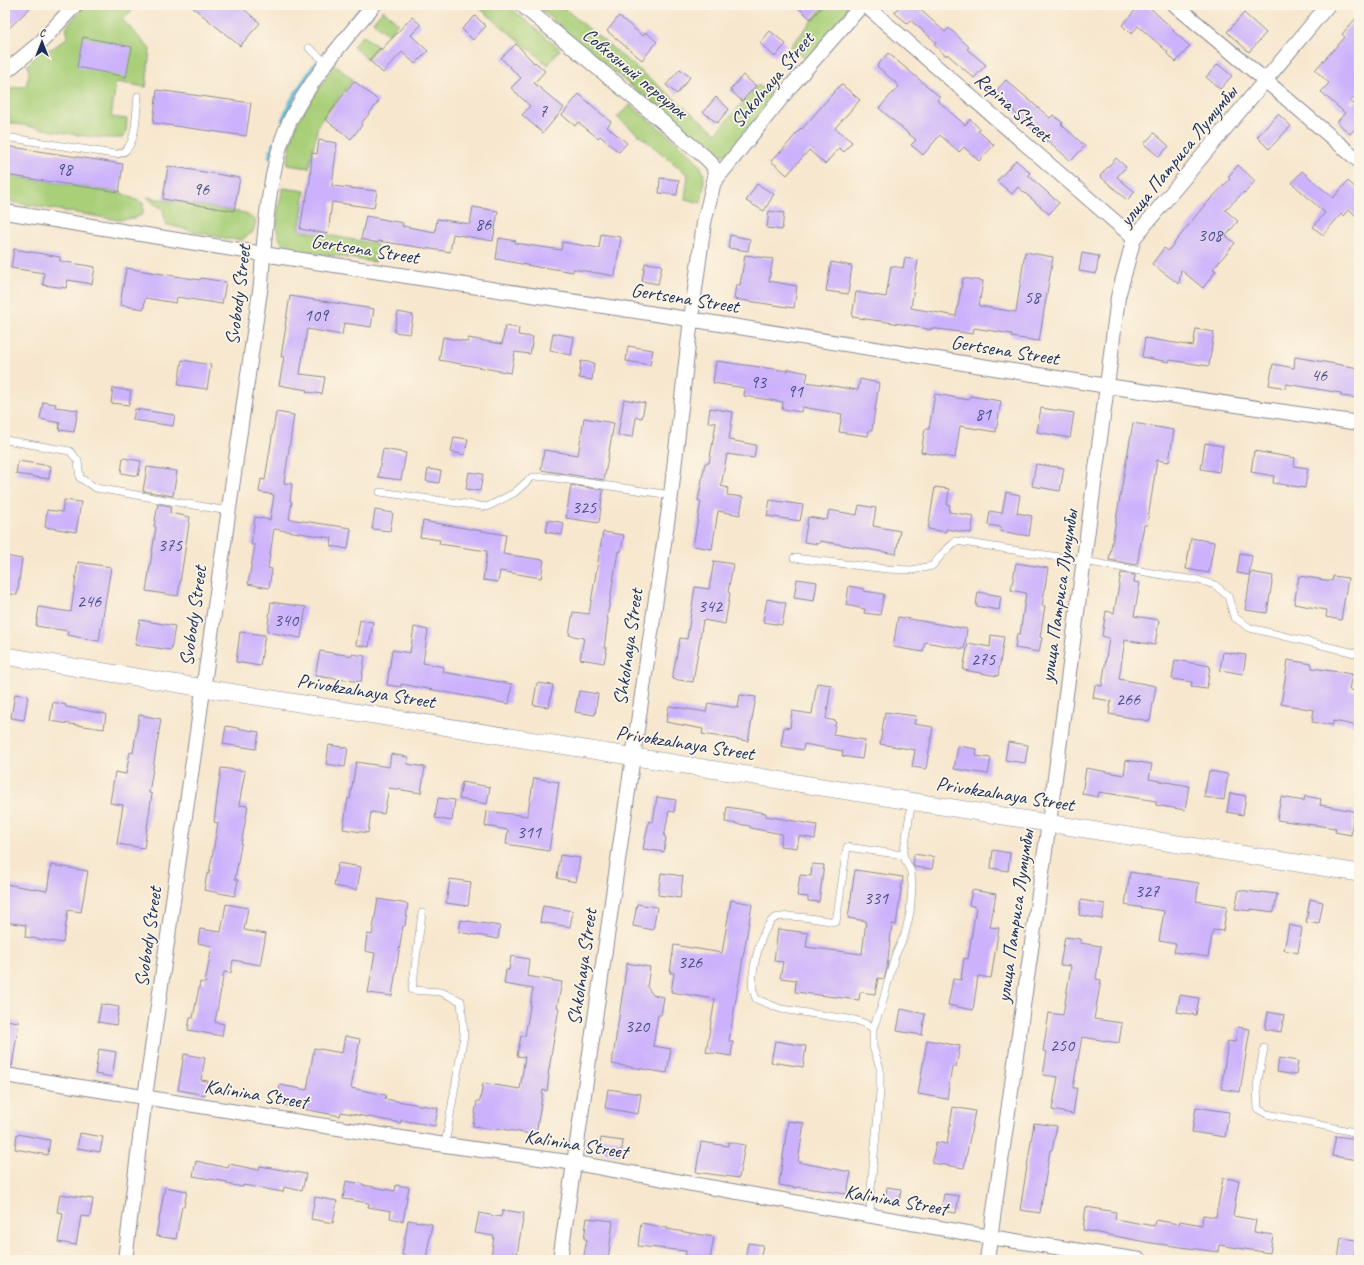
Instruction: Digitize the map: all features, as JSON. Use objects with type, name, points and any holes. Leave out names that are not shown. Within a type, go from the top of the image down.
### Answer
[{"type":"street","points":[[5,72],[40,43],[75,5]]},
{"type":"street","name":"Svobody Street","points":[[125,1260],[145,1097],[260,284],[271,194],[283,138],[296,108],[327,63],[374,5]]},
{"type":"street","name":"Совхозный переулок","points":[[522,5],[705,157]]},
{"type":"street","name":"Shkolnaya Street","points":[[714,182],[791,86],[862,5]]},
{"type":"street","name":"Repina Street","points":[[865,5],[1134,238]]},
{"type":"street","points":[[1175,5],[1359,161]]},
{"type":"street","name":"улица Патриса Лумумбы","points":[[987,1260],[1049,823],[1118,297],[1134,238],[1328,5]]},
{"type":"street","name":"Shkolnaya Street","points":[[560,1260],[671,495],[691,319],[704,223],[715,177],[714,168],[705,157]]},
{"type":"street","name":"Gertsena Street","points":[[5,212],[263,254],[691,319],[1107,386],[1359,423]]},
{"type":"street","name":"Privokzalnaya Street","points":[[5,656],[1359,873]]},
{"type":"street","name":"Kalinina Street","points":[[5,1075],[445,1145],[575,1163],[990,1237],[1140,1260]]},
{"type":"lane","points":[[309,48],[327,63]]},
{"type":"lane","points":[[5,137],[120,154],[125,151],[133,136],[138,96]]},
{"type":"lane","points":[[5,440],[70,451],[78,461],[80,478],[96,488],[228,511]]},
{"type":"lane","points":[[380,492],[487,507],[514,493],[532,477],[548,477],[671,495]]},
{"type":"lane","points":[[794,558],[887,569],[912,570],[932,566],[943,552],[956,541],[1198,580],[1215,585],[1228,596],[1234,617],[1250,628],[1359,654]]},
{"type":"lane","points":[[870,1215],[880,1092],[880,1068],[873,1047],[873,1028],[881,1008],[895,956],[905,934],[910,913],[912,887],[911,872],[903,855],[912,801]]},
{"type":"lane","points":[[873,1028],[855,1020],[781,1009],[756,999],[753,989],[754,967],[758,948],[766,929],[775,918],[796,917],[836,922],[847,847],[903,855]]},
{"type":"lane","points":[[422,914],[412,990],[441,992],[461,1001],[464,1035],[445,1145]]},
{"type":"lane","points":[[1264,1048],[1257,1086],[1258,1109],[1267,1114],[1359,1133]]},
{"type":"green space","points":[[127,5],[132,11],[122,19],[150,49],[146,87],[116,82],[111,117],[127,119],[126,133],[122,138],[94,137],[11,123],[5,87],[12,88],[26,86],[29,74],[28,65],[38,53],[53,48],[68,37],[66,27],[84,6]]},
{"type":"green space","points":[[476,5],[507,5],[560,49],[548,65]]},
{"type":"green space","points":[[537,5],[560,5],[716,133],[758,85],[771,93],[775,101],[733,151],[721,155],[715,154],[704,147],[555,22]]},
{"type":"green space","points":[[825,5],[847,5],[847,10],[807,60],[790,47]]},
{"type":"green space","points":[[383,10],[398,23],[388,35],[373,22]]},
{"type":"green space","points":[[363,35],[378,47],[367,59],[353,46]]},
{"type":"green space","points":[[335,64],[353,80],[318,125],[309,168],[287,165],[291,142],[298,121]]},
{"type":"green space","points":[[630,105],[681,146],[698,163],[702,169],[704,178],[701,203],[685,199],[688,175],[617,117]]},
{"type":"green space","points":[[5,175],[119,192],[143,203],[143,214],[135,218],[119,220],[5,201]]},
{"type":"green space","points":[[283,188],[305,191],[299,230],[377,244],[375,262],[288,249],[282,243],[277,229],[278,212]]},
{"type":"green space","points":[[147,197],[245,213],[256,221],[253,232],[241,240],[228,239],[165,224],[163,209]]},
{"type":"building","points":[[5,5],[33,5],[5,32]]},
{"type":"building","points":[[190,5],[239,5],[260,23],[240,46]]},
{"type":"building","points":[[795,5],[823,5],[811,19]]},
{"type":"building","points":[[901,5],[915,5],[945,32],[949,28],[969,47],[967,49],[986,65],[974,78],[947,54],[946,56],[934,45],[936,42],[910,20],[907,23],[894,12]]},
{"type":"building","points":[[1140,5],[1147,5],[1190,46],[1176,62],[1167,54],[1168,52],[1138,26],[1131,34],[1122,25]]},
{"type":"building","points":[[1244,13],[1266,33],[1249,52],[1227,32]]},
{"type":"building","points":[[1359,15],[1359,92],[1350,102],[1353,104],[1359,98],[1359,125],[1350,134],[1337,122],[1345,113],[1321,92],[1329,83],[1315,70],[1345,37],[1342,34]]},
{"type":"building","points":[[475,16],[486,26],[473,40],[462,29]]},
{"type":"building","points":[[619,16],[643,36],[646,32],[657,42],[642,60],[607,31]]},
{"type":"building","points":[[412,17],[421,25],[411,35],[428,51],[415,64],[402,52],[383,73],[369,60],[380,48],[381,50]]},
{"type":"building","points":[[770,31],[786,44],[775,57],[760,43]]},
{"type":"building","points":[[83,37],[132,47],[126,77],[77,67]]},
{"type":"building","points":[[516,44],[534,63],[535,62],[545,71],[534,83],[564,108],[543,133],[522,115],[530,106],[511,88],[521,78],[501,58]]},
{"type":"building","points":[[888,53],[940,97],[937,100],[965,125],[970,119],[980,129],[978,131],[994,145],[979,161],[964,147],[959,152],[940,135],[923,155],[911,145],[916,140],[879,108],[899,86],[877,66]]},
{"type":"building","points":[[1218,64],[1232,76],[1220,89],[1206,77]]},
{"type":"building","points":[[680,69],[690,77],[677,94],[666,85]]},
{"type":"building","points":[[743,75],[756,86],[742,101],[730,90]]},
{"type":"building","points":[[1006,80],[1050,118],[1053,115],[1063,123],[1061,124],[1085,146],[1071,161],[1047,140],[1046,142],[995,92]]},
{"type":"building","points":[[354,81],[379,101],[351,139],[325,119]]},
{"type":"building","points":[[841,84],[860,100],[835,128],[852,142],[844,152],[839,148],[825,164],[809,150],[787,175],[771,161],[781,152],[801,128],[802,129]]},
{"type":"building","points":[[157,90],[251,103],[246,136],[153,123]]},
{"type":"building","points":[[579,94],[611,122],[607,127],[627,143],[619,152],[600,136],[598,138],[578,122],[575,126],[562,115]]},
{"type":"building","points":[[716,97],[729,109],[717,123],[703,112]]},
{"type":"building","points":[[1278,114],[1291,126],[1269,149],[1257,137]]},
{"type":"building","points":[[1154,133],[1169,146],[1159,157],[1144,144]]},
{"type":"building","points":[[319,140],[337,143],[332,186],[377,191],[374,208],[332,202],[328,234],[300,229],[310,180],[312,153],[317,154]]},
{"type":"building","points":[[5,146],[123,164],[119,192],[5,175]]},
{"type":"building","points":[[1116,158],[1126,167],[1117,177],[1135,192],[1127,200],[1100,176]]},
{"type":"building","points":[[1016,160],[1030,173],[1028,175],[1059,203],[1049,214],[1018,187],[1012,194],[997,181]]},
{"type":"building","points":[[1238,165],[1255,181],[1245,193],[1244,192],[1225,210],[1238,221],[1226,236],[1235,243],[1213,269],[1216,271],[1203,288],[1181,270],[1179,284],[1152,264],[1164,248],[1168,251],[1203,207],[1230,179],[1228,177]]},
{"type":"building","points":[[168,166],[240,178],[234,211],[163,199]]},
{"type":"building","points":[[1302,171],[1333,198],[1348,181],[1359,191],[1359,219],[1349,209],[1343,216],[1341,214],[1323,235],[1313,227],[1325,213],[1292,183]]},
{"type":"building","points":[[660,178],[679,180],[677,195],[659,193]]},
{"type":"building","points":[[757,184],[774,194],[764,211],[746,201]]},
{"type":"building","points":[[473,207],[498,211],[493,241],[453,234],[450,252],[378,241],[378,243],[361,239],[366,216],[403,223],[402,226],[435,232],[437,219],[470,224]]},
{"type":"building","points":[[769,211],[784,213],[782,230],[767,228]]},
{"type":"building","points":[[601,234],[621,237],[615,276],[573,269],[573,272],[542,268],[496,259],[499,238],[516,241],[515,243],[561,250],[562,242],[599,248]]},
{"type":"building","points":[[730,235],[750,239],[748,251],[728,248]]},
{"type":"building","points":[[14,249],[60,257],[60,261],[95,267],[92,284],[68,280],[66,288],[43,285],[44,273],[11,268]]},
{"type":"building","points":[[1025,252],[1053,257],[1039,341],[1011,337],[1012,334],[974,328],[973,334],[931,328],[931,330],[915,326],[852,317],[856,292],[886,297],[891,266],[903,268],[905,258],[918,260],[911,308],[956,316],[963,278],[983,281],[979,306],[1016,312]]},
{"type":"building","points":[[1082,253],[1099,256],[1096,274],[1079,271]]},
{"type":"building","points":[[745,255],[773,259],[769,281],[797,286],[794,308],[734,299],[736,285],[740,285]]},
{"type":"building","points":[[831,262],[852,266],[848,294],[826,291]]},
{"type":"building","points":[[645,263],[662,265],[658,284],[642,281]]},
{"type":"building","points":[[126,268],[200,280],[201,278],[226,282],[222,304],[177,297],[176,303],[145,298],[144,309],[120,305]]},
{"type":"building","points":[[290,296],[374,309],[371,327],[344,323],[342,335],[307,329],[300,374],[325,377],[322,394],[306,392],[307,390],[279,385],[284,357],[281,357]]},
{"type":"building","points":[[398,312],[413,315],[410,334],[394,332]]},
{"type":"building","points":[[505,326],[519,328],[518,335],[533,337],[530,354],[515,352],[511,373],[439,360],[443,337],[468,342],[468,338],[502,344]]},
{"type":"building","points":[[1196,329],[1214,332],[1209,366],[1170,360],[1169,362],[1142,357],[1145,338],[1193,346]]},
{"type":"building","points":[[553,333],[574,337],[571,355],[550,351]]},
{"type":"building","points":[[628,346],[653,350],[650,365],[626,361]]},
{"type":"building","points":[[1295,357],[1359,368],[1357,398],[1341,396],[1341,393],[1287,384],[1286,388],[1269,385],[1273,364],[1294,368]]},
{"type":"building","points":[[182,360],[211,365],[207,389],[178,385]]},
{"type":"building","points":[[581,361],[594,363],[592,380],[579,378]]},
{"type":"building","points":[[716,361],[788,371],[788,369],[808,373],[806,382],[858,390],[860,379],[879,383],[872,430],[869,430],[868,436],[839,432],[842,414],[802,407],[801,412],[782,409],[783,402],[744,396],[745,388],[713,383]]},
{"type":"building","points":[[113,388],[131,391],[129,405],[111,403]]},
{"type":"building","points":[[935,394],[969,400],[970,396],[1001,401],[996,432],[960,426],[955,458],[921,452],[925,429],[929,429]]},
{"type":"building","points":[[624,399],[645,403],[642,418],[636,417],[633,437],[618,435]]},
{"type":"building","points":[[43,402],[56,404],[55,407],[78,410],[74,432],[59,430],[60,423],[40,419]]},
{"type":"building","points":[[710,408],[733,412],[729,440],[756,445],[754,458],[727,454],[721,486],[728,488],[727,495],[743,497],[740,515],[718,511],[712,549],[693,546],[701,501],[698,501],[705,463],[709,463],[716,423],[708,422]]},
{"type":"building","points":[[1041,408],[1074,413],[1070,438],[1037,432]]},
{"type":"building","points":[[135,409],[175,415],[173,426],[133,420]]},
{"type":"building","points":[[276,412],[294,415],[284,483],[292,484],[290,501],[292,502],[289,519],[351,528],[348,549],[331,546],[332,538],[274,529],[268,568],[272,569],[269,588],[248,584],[255,545],[251,545],[255,517],[270,520],[274,495],[259,492],[261,479],[265,480]]},
{"type":"building","points":[[584,418],[614,423],[604,480],[541,470],[544,450],[578,455]]},
{"type":"building","points":[[1133,423],[1174,430],[1169,462],[1157,460],[1147,525],[1144,525],[1137,565],[1109,560]]},
{"type":"building","points":[[454,437],[468,439],[465,455],[451,452]]},
{"type":"building","points":[[1205,443],[1223,446],[1219,472],[1201,469]]},
{"type":"building","points":[[383,449],[406,453],[401,480],[378,477]]},
{"type":"building","points":[[1254,451],[1295,458],[1294,466],[1308,468],[1305,488],[1273,483],[1274,476],[1251,472]]},
{"type":"building","points":[[123,458],[141,461],[138,476],[121,473]]},
{"type":"building","points":[[18,461],[51,466],[49,479],[16,474]]},
{"type":"building","points":[[1036,464],[1064,468],[1060,491],[1032,486]]},
{"type":"building","points":[[147,467],[177,471],[173,496],[143,491]]},
{"type":"building","points":[[428,469],[441,471],[439,483],[426,481]]},
{"type":"building","points":[[469,472],[483,474],[480,491],[466,489]]},
{"type":"building","points":[[571,485],[603,490],[599,523],[566,518]]},
{"type":"building","points":[[935,487],[949,489],[947,505],[950,505],[949,512],[974,516],[971,533],[946,529],[946,532],[928,529]]},
{"type":"building","points":[[1006,492],[1020,495],[1017,513],[1032,516],[1029,536],[1000,531],[1001,527],[988,525],[990,511],[1002,513]]},
{"type":"building","points":[[64,500],[81,502],[76,532],[45,527],[47,510],[62,512]]},
{"type":"building","points":[[770,500],[803,505],[800,521],[767,516]]},
{"type":"building","points":[[158,504],[171,506],[170,513],[190,517],[178,596],[146,591]]},
{"type":"building","points":[[859,505],[876,508],[873,526],[900,531],[896,554],[820,541],[819,544],[804,542],[808,517],[827,520],[829,510],[857,515]]},
{"type":"building","points":[[375,510],[393,513],[390,531],[372,529]]},
{"type":"building","points":[[548,520],[564,523],[562,535],[546,532]]},
{"type":"building","points":[[423,521],[506,535],[503,554],[544,560],[541,578],[500,571],[498,582],[483,580],[487,551],[439,544],[440,540],[420,537]]},
{"type":"building","points":[[603,532],[624,535],[621,552],[618,551],[607,618],[604,648],[607,648],[604,663],[580,659],[584,638],[569,635],[573,612],[589,614]]},
{"type":"building","points":[[1191,538],[1214,542],[1209,573],[1186,569]]},
{"type":"building","points":[[1240,553],[1252,555],[1249,575],[1237,573]]},
{"type":"building","points":[[5,556],[22,559],[17,595],[5,593]]},
{"type":"building","points":[[714,561],[733,564],[728,592],[730,593],[725,624],[703,620],[693,682],[672,679],[680,638],[687,639],[695,587],[709,589]]},
{"type":"building","points":[[78,562],[111,567],[99,641],[67,635],[68,631],[36,626],[39,607],[71,612]]},
{"type":"building","points":[[1016,563],[1048,568],[1042,606],[1045,606],[1039,652],[1015,648],[1017,634],[1020,634],[1026,593],[1011,590]]},
{"type":"building","points":[[1251,572],[1273,576],[1267,613],[1245,610]]},
{"type":"building","points":[[1121,573],[1135,575],[1134,582],[1140,583],[1134,616],[1159,620],[1155,645],[1125,640],[1119,679],[1156,686],[1150,721],[1109,714],[1111,701],[1093,698],[1095,685],[1102,686],[1109,638],[1102,636],[1106,611],[1114,613]]},
{"type":"building","points":[[1299,576],[1332,581],[1333,576],[1348,578],[1341,620],[1326,617],[1327,610],[1294,604]]},
{"type":"building","points":[[797,579],[817,582],[814,601],[794,598]]},
{"type":"building","points":[[849,586],[864,589],[864,591],[884,594],[880,615],[864,613],[865,609],[846,605]]},
{"type":"building","points":[[978,592],[1001,596],[999,610],[976,606]]},
{"type":"building","points":[[767,599],[786,603],[782,625],[763,622]]},
{"type":"building","points":[[271,602],[306,607],[301,638],[267,632]]},
{"type":"building","points":[[898,617],[967,629],[964,649],[925,642],[923,652],[893,647]]},
{"type":"building","points":[[140,620],[175,626],[171,650],[135,645]]},
{"type":"building","points":[[360,620],[373,622],[369,647],[356,645]]},
{"type":"building","points":[[414,627],[428,630],[423,663],[444,667],[443,672],[512,684],[509,704],[401,684],[401,687],[387,685],[392,650],[410,653]]},
{"type":"building","points":[[240,632],[265,635],[260,666],[236,662]]},
{"type":"building","points":[[991,635],[1004,637],[998,676],[963,670],[968,643],[990,647]]},
{"type":"building","points":[[320,651],[352,656],[352,654],[365,656],[361,682],[315,676]]},
{"type":"building","points":[[1223,652],[1246,655],[1243,674],[1220,670]]},
{"type":"building","points":[[1175,660],[1210,666],[1207,689],[1191,687],[1192,682],[1172,679]]},
{"type":"building","points":[[1288,660],[1312,664],[1312,668],[1352,674],[1349,690],[1359,691],[1359,726],[1333,721],[1333,725],[1312,722],[1314,710],[1281,704]]},
{"type":"building","points":[[537,683],[553,685],[549,707],[533,705]]},
{"type":"building","points":[[817,683],[831,685],[826,719],[836,721],[833,735],[865,740],[862,759],[842,756],[843,751],[804,744],[803,750],[781,746],[784,727],[790,728],[792,711],[812,714]]},
{"type":"building","points":[[579,691],[598,694],[595,715],[575,712]]},
{"type":"building","points":[[15,694],[28,696],[24,720],[11,718]]},
{"type":"building","points":[[740,695],[756,697],[748,741],[702,734],[703,729],[666,722],[669,706],[706,712],[708,703],[738,708]]},
{"type":"building","points":[[53,702],[66,705],[66,707],[106,714],[104,729],[50,721]]},
{"type":"building","points":[[885,712],[916,716],[914,724],[933,727],[926,769],[912,767],[915,750],[880,744]]},
{"type":"building","points":[[139,715],[161,719],[149,793],[152,794],[144,848],[117,844],[123,805],[110,803],[115,772],[126,774],[130,752],[133,753]]},
{"type":"building","points":[[226,726],[259,732],[256,749],[223,744]]},
{"type":"building","points":[[1008,742],[1028,745],[1025,763],[1005,760]]},
{"type":"building","points":[[329,745],[348,748],[345,767],[326,764]]},
{"type":"building","points":[[958,746],[977,749],[976,756],[991,758],[988,774],[954,769]]},
{"type":"building","points":[[391,754],[408,757],[407,764],[425,767],[421,793],[389,788],[384,814],[371,812],[368,833],[343,829],[356,762],[389,767]]},
{"type":"building","points":[[1126,760],[1152,764],[1149,779],[1189,786],[1185,810],[1156,805],[1156,801],[1099,792],[1098,797],[1082,794],[1086,768],[1124,775]]},
{"type":"building","points":[[221,768],[245,771],[239,805],[248,806],[235,879],[238,880],[235,896],[204,890],[207,874],[209,874],[218,823],[214,822]]},
{"type":"building","points":[[1209,771],[1228,774],[1224,800],[1204,797]]},
{"type":"building","points":[[534,778],[559,782],[549,851],[506,844],[508,830],[485,826],[487,811],[527,816]]},
{"type":"building","points":[[462,782],[490,787],[487,804],[459,799]]},
{"type":"building","points":[[1230,793],[1246,796],[1243,815],[1227,812]]},
{"type":"building","points":[[1305,796],[1321,799],[1320,805],[1354,811],[1351,835],[1335,832],[1336,828],[1277,820],[1281,797],[1304,801]]},
{"type":"building","points":[[657,797],[676,800],[674,812],[669,811],[664,837],[666,837],[664,852],[643,849],[649,821],[653,822]]},
{"type":"building","points":[[438,798],[455,800],[452,821],[435,818]]},
{"type":"building","points":[[727,807],[766,813],[766,816],[817,825],[815,839],[799,836],[797,848],[780,846],[782,834],[750,828],[750,826],[725,822]]},
{"type":"building","points":[[993,850],[1010,853],[1008,871],[991,868]]},
{"type":"building","points":[[914,854],[934,857],[932,869],[914,867]]},
{"type":"building","points":[[560,855],[580,858],[576,882],[557,878]]},
{"type":"building","points":[[338,863],[361,867],[357,890],[334,886]]},
{"type":"building","points":[[812,864],[824,865],[819,902],[808,901],[808,897],[797,896],[800,875],[811,876]]},
{"type":"building","points":[[51,865],[88,871],[81,912],[68,910],[63,943],[25,937],[26,925],[5,922],[5,884],[47,891]]},
{"type":"building","points":[[855,870],[903,877],[896,925],[892,924],[887,968],[884,979],[878,978],[875,994],[860,992],[859,1000],[795,992],[796,980],[780,978],[783,962],[774,961],[778,929],[808,933],[806,947],[862,954],[866,921],[848,918]]},
{"type":"building","points":[[1130,872],[1199,883],[1196,901],[1227,906],[1223,931],[1213,930],[1208,957],[1174,952],[1176,944],[1159,941],[1164,911],[1125,905]]},
{"type":"building","points":[[661,873],[683,876],[680,898],[658,895]]},
{"type":"building","points":[[450,879],[471,882],[468,906],[446,903]]},
{"type":"building","points":[[972,890],[996,894],[990,927],[999,928],[991,978],[978,976],[973,1010],[948,1005],[953,979],[961,980],[964,958],[968,959],[976,907],[969,905]]},
{"type":"building","points":[[1239,890],[1277,894],[1274,912],[1251,909],[1251,911],[1235,909]]},
{"type":"building","points":[[378,899],[408,904],[392,996],[368,993],[375,953],[365,951],[367,934],[372,935]]},
{"type":"building","points":[[1310,899],[1323,902],[1319,924],[1306,922]]},
{"type":"building","points":[[731,900],[752,904],[729,1041],[733,1042],[731,1056],[706,1052],[715,999],[671,992],[674,973],[670,973],[674,945],[722,953]]},
{"type":"building","points":[[1081,900],[1105,904],[1102,919],[1079,915]]},
{"type":"building","points":[[226,904],[248,908],[244,930],[266,934],[260,965],[233,960],[231,973],[224,972],[215,1022],[224,1024],[222,1036],[188,1030],[190,1018],[193,1018],[200,982],[205,983],[212,946],[198,943],[200,929],[221,932]]},
{"type":"building","points":[[637,904],[657,907],[653,930],[633,926]]},
{"type":"building","points":[[543,906],[573,911],[570,927],[540,922]]},
{"type":"building","points":[[461,920],[500,926],[498,939],[459,932]]},
{"type":"building","points":[[1289,925],[1302,928],[1298,953],[1284,950]]},
{"type":"building","points":[[1065,937],[1081,939],[1080,943],[1101,946],[1096,979],[1101,980],[1094,1019],[1122,1023],[1119,1043],[1082,1037],[1073,1088],[1077,1088],[1073,1114],[1052,1110],[1058,1077],[1043,1075],[1047,1052],[1043,1051],[1049,1013],[1063,1015],[1071,966],[1060,965]]},
{"type":"building","points":[[511,956],[529,959],[527,976],[562,982],[557,1007],[559,1008],[548,1075],[547,1091],[543,1090],[536,1135],[497,1128],[497,1130],[473,1126],[477,1101],[480,1101],[483,1083],[520,1089],[525,1057],[517,1056],[521,1036],[525,1036],[533,989],[504,984],[506,970],[509,970]]},
{"type":"building","points":[[627,963],[650,967],[647,987],[653,995],[664,997],[661,1015],[658,1015],[653,1046],[671,1049],[667,1073],[612,1064]]},
{"type":"building","points":[[1180,995],[1199,998],[1196,1015],[1177,1012]]},
{"type":"building","points":[[101,1004],[119,1007],[116,1025],[98,1022]]},
{"type":"building","points":[[901,1009],[925,1014],[922,1035],[897,1031]]},
{"type":"building","points":[[1268,1012],[1284,1015],[1281,1032],[1265,1029]]},
{"type":"building","points":[[5,1020],[19,1022],[12,1066],[5,1065]]},
{"type":"building","points":[[1238,1027],[1250,1029],[1240,1092],[1221,1089],[1228,1041],[1235,1042]]},
{"type":"building","points":[[345,1036],[360,1039],[351,1088],[386,1095],[385,1099],[438,1108],[435,1126],[401,1120],[401,1123],[341,1112],[340,1116],[277,1104],[280,1085],[307,1090],[314,1048],[342,1053]]},
{"type":"building","points":[[927,1040],[960,1046],[956,1067],[952,1067],[947,1099],[918,1094]]},
{"type":"building","points":[[775,1041],[806,1046],[803,1067],[771,1062]]},
{"type":"building","points":[[99,1049],[116,1052],[112,1077],[95,1074]]},
{"type":"building","points":[[184,1054],[205,1058],[201,1080],[208,1081],[205,1095],[178,1090]]},
{"type":"building","points":[[1279,1058],[1298,1061],[1296,1075],[1277,1072]]},
{"type":"building","points":[[608,1089],[641,1094],[638,1114],[605,1108]]},
{"type":"building","points":[[953,1107],[975,1111],[964,1168],[932,1163],[936,1142],[947,1144]]},
{"type":"building","points":[[1196,1107],[1229,1112],[1225,1137],[1192,1132]]},
{"type":"building","points":[[788,1121],[804,1123],[798,1162],[851,1172],[847,1194],[779,1185]]},
{"type":"building","points":[[1034,1123],[1057,1126],[1052,1150],[1050,1150],[1040,1213],[1020,1210]]},
{"type":"building","points":[[80,1133],[103,1137],[100,1152],[77,1148]]},
{"type":"building","points":[[17,1134],[50,1140],[48,1155],[15,1149]]},
{"type":"building","points":[[1336,1136],[1359,1139],[1359,1160],[1332,1156]]},
{"type":"building","points":[[601,1138],[623,1141],[621,1155],[599,1151]]},
{"type":"building","points":[[701,1142],[728,1146],[728,1142],[745,1145],[739,1178],[696,1172]]},
{"type":"building","points":[[196,1161],[228,1168],[229,1164],[259,1170],[260,1166],[306,1174],[302,1191],[284,1187],[283,1192],[243,1185],[243,1187],[226,1184],[227,1182],[193,1176]]},
{"type":"building","points":[[1223,1178],[1239,1180],[1233,1216],[1256,1220],[1254,1232],[1273,1235],[1270,1253],[1219,1245],[1218,1252],[1151,1243],[1083,1230],[1086,1207],[1116,1212],[1115,1219],[1154,1226],[1155,1220],[1179,1224],[1180,1221],[1202,1225],[1203,1215],[1216,1217]]},
{"type":"building","points":[[346,1181],[395,1191],[396,1185],[409,1187],[403,1221],[390,1218],[391,1211],[368,1207],[369,1203],[343,1199]]},
{"type":"building","points":[[165,1187],[187,1191],[184,1206],[182,1206],[176,1239],[156,1236]]},
{"type":"building","points":[[887,1187],[901,1189],[899,1204],[885,1201]]},
{"type":"building","points":[[60,1194],[93,1199],[90,1217],[81,1216],[76,1245],[58,1242],[63,1213],[57,1212]]},
{"type":"building","points":[[944,1194],[959,1196],[956,1213],[941,1211]]},
{"type":"building","points":[[315,1197],[337,1201],[333,1223],[311,1219]]},
{"type":"building","points":[[503,1210],[524,1213],[516,1260],[491,1258],[494,1236],[475,1233],[479,1213],[501,1217]]},
{"type":"building","points":[[587,1218],[613,1221],[608,1260],[583,1260],[587,1239],[584,1239]]},
{"type":"building","points":[[408,1220],[432,1224],[426,1259],[402,1255]]},
{"type":"building","points":[[641,1223],[714,1237],[710,1260],[685,1260],[686,1251],[638,1246]]},
{"type":"building","points":[[1341,1238],[1357,1240],[1353,1260],[1338,1260]]},
{"type":"building","points":[[748,1243],[763,1245],[760,1260],[745,1260]]},
{"type":"waterway","points":[[329,48],[364,5]]},
{"type":"waterway","points":[[283,120],[292,100],[316,63]]},
{"type":"waterway","points":[[270,156],[274,144]]}]
